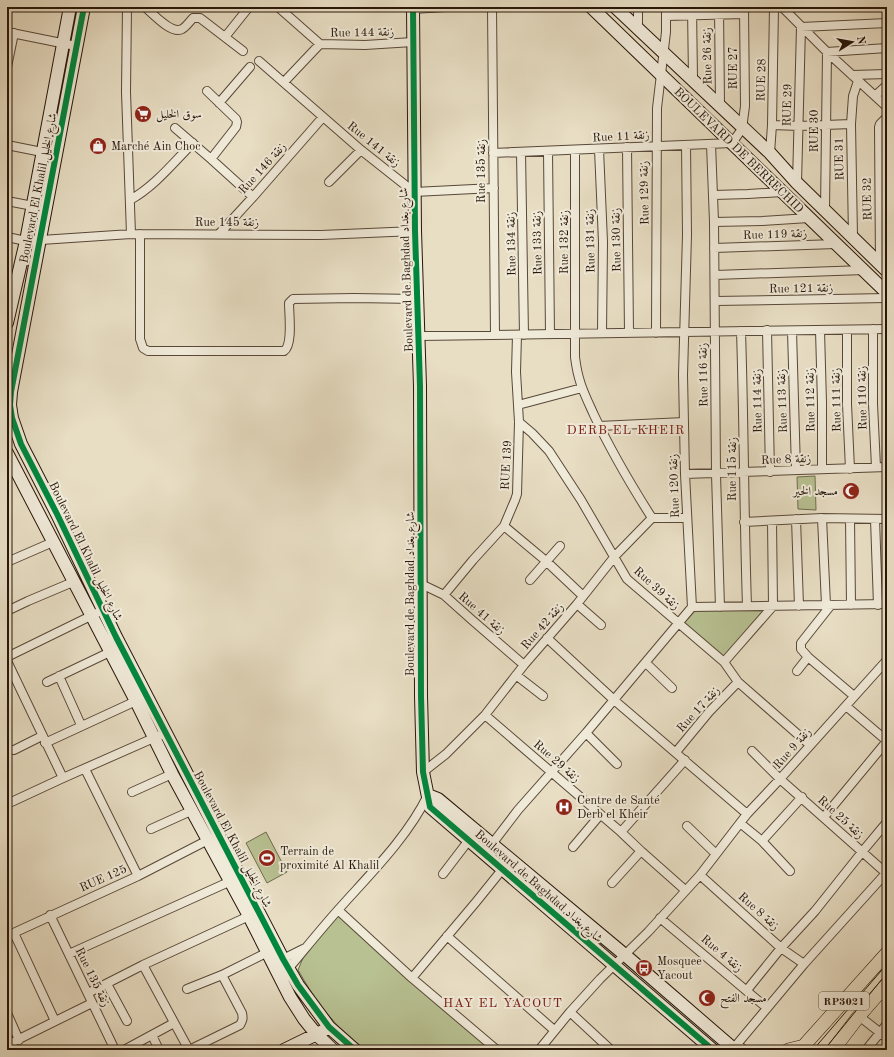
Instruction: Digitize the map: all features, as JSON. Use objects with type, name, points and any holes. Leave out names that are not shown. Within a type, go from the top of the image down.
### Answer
[{"type":"main road","name":"RP3021","points":[[802,1048],[887,953]]},
{"type":"main road","name":"RP3021","points":[[833,1050],[859,1016],[887,984]]},
{"type":"main road","points":[[788,1050],[802,1048]]},
{"type":"street","name":"Boulevard El Khalil شارع الخليل","points":[[7,322],[33,206],[70,7]]},
{"type":"street","name":"Boulevard El Khalil شارع الخليل","points":[[84,7],[40,240],[9,392],[9,419],[103,610],[160,736],[298,985],[329,1027],[355,1050]]},
{"type":"street","points":[[127,7],[126,92],[132,234]]},
{"type":"street","points":[[145,7],[173,29],[177,30],[182,29],[196,17],[200,18],[243,51]]},
{"type":"street","points":[[225,37],[249,7]]},
{"type":"street","name":"Rue 144 زنقة","points":[[278,7],[320,44],[365,45],[413,42]]},
{"type":"street","points":[[413,8],[445,7]]},
{"type":"street","name":"Rue 135 زنقة","points":[[492,7],[495,335]]},
{"type":"street","name":"BOULEVARD DE BERRECHID","points":[[591,7],[887,292]]},
{"type":"street","name":"BOULEVARD DE BERRECHID","points":[[615,7],[638,30],[693,79],[742,129],[770,153],[797,183],[883,267]]},
{"type":"street","points":[[638,7],[638,30]]},
{"type":"street","name":"Rue 129 زنقة","points":[[656,332],[657,108],[666,7]]},
{"type":"street","name":"RUE 28","points":[[770,153],[772,125],[774,7]]},
{"type":"street","points":[[782,7],[827,52],[887,107]]},
{"type":"street","name":"Boulevard de Baghdad شارع بغداد","points":[[413,8],[414,192],[419,336],[421,696],[423,772],[430,807],[469,840],[511,860],[737,1050]]},
{"type":"street","points":[[666,16],[692,11],[744,10]]},
{"type":"street","name":"RUE 27","points":[[742,129],[746,93],[744,10]]},
{"type":"street","points":[[692,11],[693,79]]},
{"type":"street","name":"Rue 26 زنقة","points":[[719,11],[720,105]]},
{"type":"street","points":[[801,27],[887,23]]},
{"type":"street","name":"RUE 29","points":[[797,183],[801,27]]},
{"type":"street","points":[[7,67],[10,33],[76,46]]},
{"type":"street","points":[[284,82],[320,44]]},
{"type":"street","points":[[827,52],[887,48]]},
{"type":"street","name":"RUE 30","points":[[825,210],[827,52]]},
{"type":"street","name":"Rue 141 زنقة","points":[[259,61],[361,150],[414,192]]},
{"type":"street","points":[[219,102],[250,67]]},
{"type":"street","points":[[855,78],[887,74]]},
{"type":"street","name":"RUE 31","points":[[853,237],[851,124],[855,78]]},
{"type":"street","points":[[876,96],[887,85]]},
{"type":"street","points":[[207,91],[236,119],[237,125],[211,159]]},
{"type":"street","name":"Rue 146 زنقة","points":[[219,234],[253,198],[323,117]]},
{"type":"street","name":"RUE 32","points":[[883,267],[879,134],[880,124],[887,117]]},
{"type":"street","points":[[772,125],[826,126],[851,124]]},
{"type":"street","points":[[175,128],[253,198]]},
{"type":"street","points":[[732,143],[742,129]]},
{"type":"street","points":[[130,200],[140,194],[155,181],[193,143]]},
{"type":"street","name":"Rue 11 زنقة","points":[[493,153],[732,143]]},
{"type":"street","name":"Rue 116 زنقة","points":[[711,144],[714,194],[716,474],[720,607]]},
{"type":"street","points":[[7,145],[42,152]]},
{"type":"street","name":"Rue 120 زنقة","points":[[686,145],[687,235],[683,375],[685,474],[692,607]]},
{"type":"street","name":"Rue 130 زنقة","points":[[627,147],[629,333]]},
{"type":"street","name":"Rue 131 زنقة","points":[[599,149],[603,242],[602,334]]},
{"type":"street","points":[[329,182],[361,150]]},
{"type":"street","name":"Rue 132 زنقة","points":[[575,150],[575,357],[579,380],[599,426],[619,465],[652,518]]},
{"type":"street","name":"Rue 133 زنقة","points":[[548,151],[550,334]]},
{"type":"street","name":"Rue 134 زنقة","points":[[520,335],[521,152]]},
{"type":"street","points":[[414,192],[494,188]]},
{"type":"street","points":[[714,194],[783,192]]},
{"type":"street","points":[[7,201],[33,206]]},
{"type":"street","points":[[714,222],[809,218]]},
{"type":"street","name":"Rue 145 زنقة","points":[[7,237],[26,241],[132,234],[321,235],[415,231]]},
{"type":"street","points":[[140,234],[140,339],[143,348],[148,351],[284,351],[287,348],[289,340],[289,303],[293,299],[417,299]]},
{"type":"street","name":"Rue 119 زنقة","points":[[714,248],[836,244]]},
{"type":"street","points":[[715,275],[865,270]]},
{"type":"street","name":"Rue 121 زنقة","points":[[715,301],[887,298]]},
{"type":"street","name":"Rue 110 زنقة","points":[[873,329],[873,404],[876,467]]},
{"type":"street","points":[[419,336],[887,329]]},
{"type":"street","name":"Rue 114 زنقة","points":[[767,330],[770,472]]},
{"type":"street","name":"Rue 113 زنقة","points":[[792,330],[796,470]]},
{"type":"street","name":"Rue 112 زنقة","points":[[820,330],[822,470]]},
{"type":"street","name":"Rue 111 زنقة","points":[[846,330],[850,468]]},
{"type":"street","name":"Rue 115 زنقة","points":[[741,331],[747,606]]},
{"type":"street","name":"RUE 139","points":[[444,595],[504,526],[517,494],[519,422],[516,372],[520,335]]},
{"type":"street","points":[[518,405],[582,388]]},
{"type":"street","name":"Rue 39 زنقة","points":[[519,422],[549,451],[581,500],[615,556],[627,579],[724,662],[738,682],[810,745]]},
{"type":"street","points":[[599,426],[684,422]]},
{"type":"street","name":"Boulevard El Khalil شارع الخليل","points":[[7,453],[136,701],[160,736],[172,774],[231,881],[290,997],[304,1019],[330,1049]]},
{"type":"street","name":"Rue 8 زنقة","points":[[685,474],[887,467]]},
{"type":"street","points":[[43,521],[57,514]]},
{"type":"street","points":[[652,518],[687,518]]},
{"type":"street","name":"Rue 42 زنقة","points":[[423,772],[446,754],[485,715],[524,665],[577,604],[615,556],[652,518]]},
{"type":"street","points":[[744,522],[822,518],[887,519]]},
{"type":"street","points":[[822,518],[829,605],[801,643],[801,649],[808,657],[854,696]]},
{"type":"street","points":[[796,519],[799,606]]},
{"type":"street","points":[[850,519],[851,605]]},
{"type":"street","points":[[875,519],[878,605]]},
{"type":"street","points":[[724,662],[773,606],[772,521]]},
{"type":"street","points":[[504,526],[546,561],[583,596]]},
{"type":"street","points":[[7,562],[53,542]]},
{"type":"street","points":[[530,580],[560,546]]},
{"type":"street","points":[[7,612],[28,601],[73,582]]},
{"type":"street","name":"Rue 41 زنقة","points":[[421,584],[444,595],[524,665]]},
{"type":"street","points":[[577,604],[601,625]]},
{"type":"street","points":[[488,848],[518,810],[553,773],[692,607],[887,604]]},
{"type":"street","points":[[7,657],[103,610]]},
{"type":"street","points":[[547,638],[614,700],[747,814]]},
{"type":"street","points":[[47,682],[110,652]]},
{"type":"street","points":[[797,671],[808,657]]},
{"type":"street","name":"Rue 9 زنقة","points":[[539,1050],[570,1012],[700,875],[747,814],[887,660]]},
{"type":"street","points":[[7,661],[10,673],[63,778]]},
{"type":"street","points":[[646,663],[672,688]]},
{"type":"street","points":[[516,675],[543,696]]},
{"type":"street","points":[[58,676],[81,725]]},
{"type":"street","name":"Rue 17 زنقة","points":[[676,752],[709,712],[738,682]]},
{"type":"street","points":[[7,750],[14,750],[81,725],[136,701]]},
{"type":"street","points":[[824,817],[887,741],[846,706]]},
{"type":"street","name":"Rue 29 زنقة","points":[[485,715],[621,832],[685,890]]},
{"type":"street","points":[[586,733],[617,764]]},
{"type":"street","points":[[7,804],[160,736]]},
{"type":"street","name":"Rue 25 زنقة","points":[[752,751],[780,779],[886,872]]},
{"type":"street","points":[[621,832],[685,760]]},
{"type":"street","points":[[84,769],[138,876]]},
{"type":"street","points":[[132,792],[172,774]]},
{"type":"street","points":[[286,963],[307,946],[397,843],[422,806],[428,794]]},
{"type":"street","name":"Boulevard de Baghdad شارع بغداد","points":[[428,794],[438,799],[488,848],[503,869],[714,1050]]},
{"type":"street","points":[[762,842],[802,797]]},
{"type":"street","points":[[151,829],[193,810]]},
{"type":"street","points":[[573,847],[600,815]]},
{"type":"street","points":[[747,990],[781,948],[815,911],[887,822]]},
{"type":"street","points":[[740,823],[762,842],[790,871]]},
{"type":"street","points":[[686,826],[716,854]]},
{"type":"street","name":"RUE 125","points":[[11,934],[138,876],[208,840]]},
{"type":"street","points":[[442,874],[469,840]]},
{"type":"street","points":[[612,883],[641,851]]},
{"type":"street","points":[[412,978],[511,860]]},
{"type":"street","points":[[737,1050],[767,1008],[886,872]]},
{"type":"street","name":"Rue 8 زنقة","points":[[700,875],[781,948],[804,964]]},
{"type":"street","points":[[69,954],[231,881]]},
{"type":"street","points":[[338,910],[412,978],[497,1050]]},
{"type":"street","name":"Rue 135 زنقة","points":[[50,915],[114,1050]]},
{"type":"street","points":[[88,993],[143,965],[249,916]]},
{"type":"street","name":"Rue 4 زنقة","points":[[660,918],[767,1008]]},
{"type":"street","points":[[11,934],[55,1022]]},
{"type":"street","points":[[447,936],[554,1030]]},
{"type":"street","points":[[186,989],[222,975],[268,952]]},
{"type":"street","points":[[143,965],[189,1050],[240,1025],[243,1018],[242,1013],[222,975]]},
{"type":"street","points":[[107,984],[127,1021]]},
{"type":"street","points":[[7,1045],[92,1002]]},
{"type":"street","points":[[570,1012],[611,1050]]},
{"type":"street","points":[[7,1013],[19,1040]]},
{"type":"street","points":[[859,1016],[887,1038]]},
{"type":"street","points":[[124,1050],[174,1023]]},
{"type":"street","points":[[866,1050],[887,1024]]},
{"type":"street","points":[[284,1050],[317,1035],[329,1027]]},
{"type":"street","points":[[152,1035],[159,1050]]},
{"type":"street","points":[[330,1049],[343,1040]]},
{"type":"green space","points":[[815,476],[816,510],[798,509],[797,477]]},
{"type":"green space","points":[[696,610],[764,611],[723,659],[683,624]]},
{"type":"green space","name":"Terrain de proximité Al Khalil","points":[[266,832],[287,872],[267,883],[246,843]]},
{"type":"green space","points":[[337,912],[495,1050],[365,1050],[338,1026],[317,1002],[298,970],[308,946]]},
{"type":"tram line","points":[[813,1050],[887,964]]},
{"type":"tram line","points":[[824,1050],[887,973]]},
{"type":"cycle path","points":[[84,7],[11,392],[10,405],[12,418],[21,444],[57,514],[116,637],[283,959],[298,985],[329,1027],[355,1050]]},
{"type":"cycle path","points":[[413,7],[415,231],[420,386],[421,696],[423,772],[430,807],[713,1050]]},
{"type":"place","name":"سوق الخليل","points":[[143,114]]},
{"type":"place","name":"Marché Ain Choc","points":[[98,146]]},
{"type":"place","name":"مسجد الخير","points":[[851,491]]},
{"type":"place","name":"Centre de Santé Derb el Kheir","points":[[564,807]]},
{"type":"place","name":"Terrain de proximité Al Khalil","points":[[267,858]]},
{"type":"place","name":"Mosquee Yacout","points":[[644,968]]},
{"type":"place","name":"مسجد الفتح","points":[[707,998]]},
{"type":"district","name":"DERB EL KHEIR","points":[[626,429]]},
{"type":"district","name":"HAY EL YACOUT","points":[[503,1002]]}]
